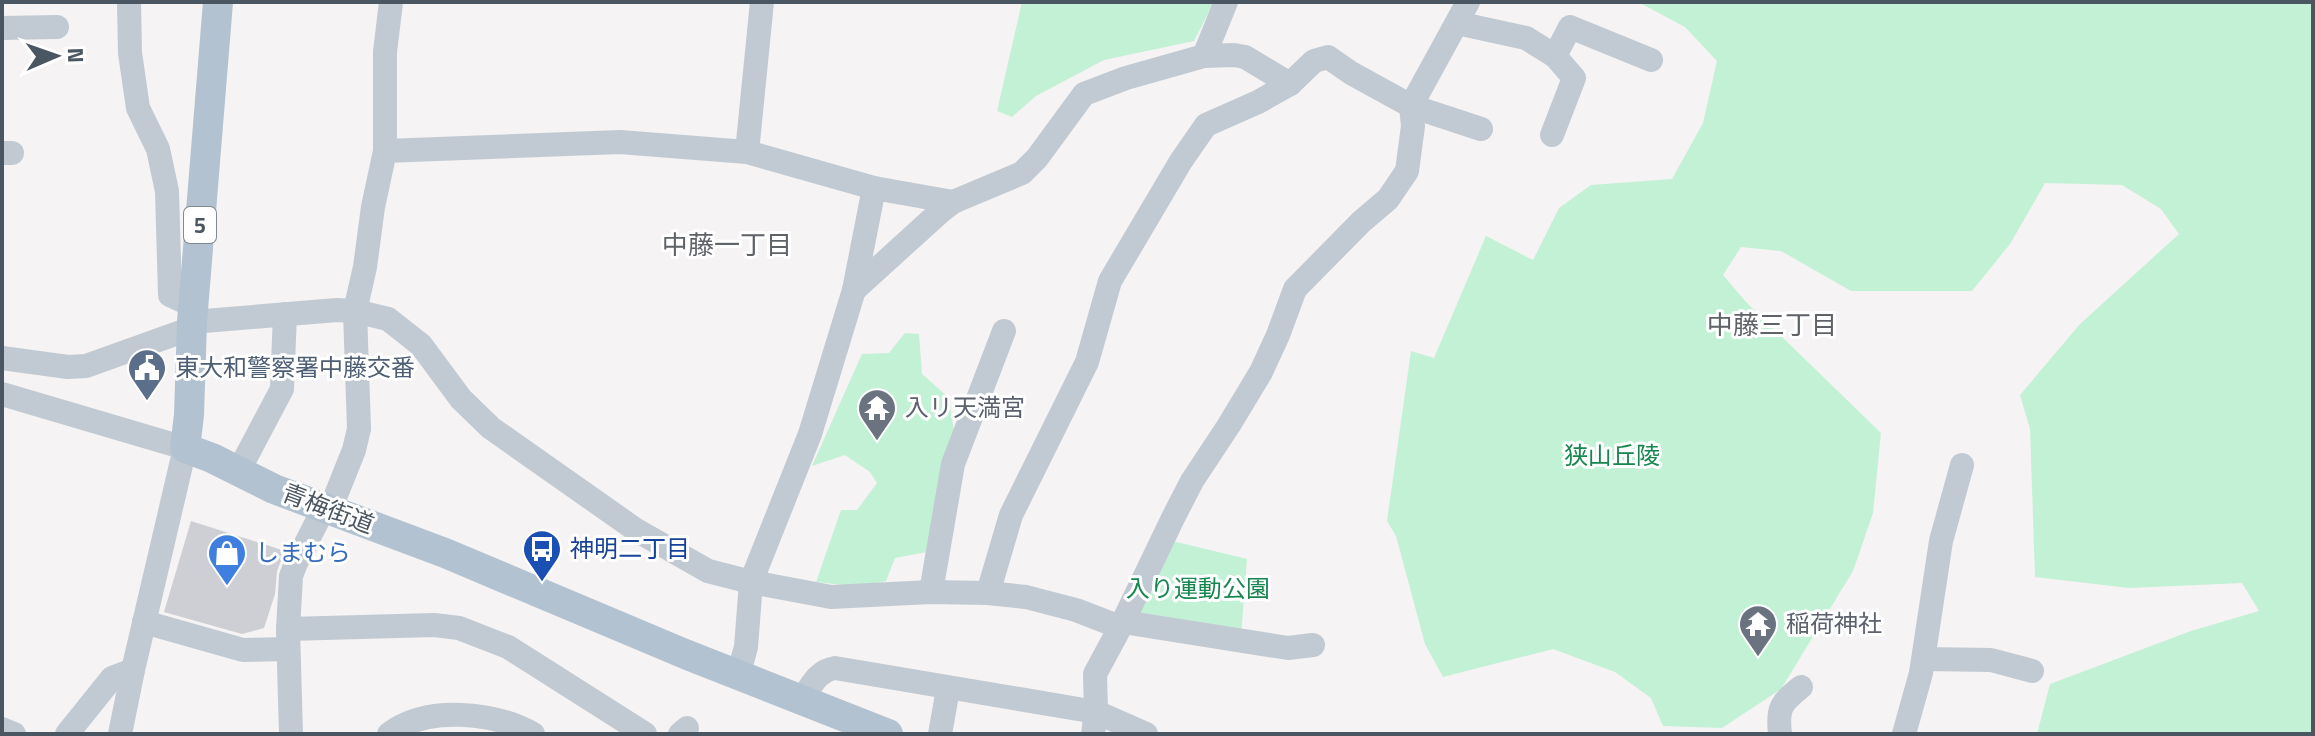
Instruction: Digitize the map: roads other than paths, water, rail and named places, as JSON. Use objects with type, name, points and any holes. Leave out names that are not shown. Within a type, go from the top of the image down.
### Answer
[{"type":"main road","name":"5","points":[[185,448],[218,2]]},
{"type":"main road","name":"青梅街道","points":[[185,448],[274,489],[445,553],[802,700],[846,726],[888,734]]},
{"type":"street","points":[[129,2],[130,53],[138,108],[158,149],[167,191],[170,295],[193,319]]},
{"type":"street","points":[[291,734],[288,639],[291,576],[327,509],[354,450],[359,429],[355,311],[385,151],[385,52],[391,2]]},
{"type":"street","points":[[747,152],[762,2]]},
{"type":"street","points":[[1204,56],[1226,2]]},
{"type":"street","points":[[1094,723],[1095,674],[1192,481],[1261,372],[1295,289],[1388,199],[1407,171],[1413,126],[1411,106],[1462,12],[1526,38],[1555,56],[1574,78],[1552,135]]},
{"type":"street","points":[[2,28],[57,27]]},
{"type":"street","points":[[1555,56],[1570,27],[1651,60]]},
{"type":"street","points":[[854,290],[953,202],[1022,173],[1037,158],[1084,94],[1126,78],[1204,56],[1245,57],[1290,84]]},
{"type":"street","points":[[988,593],[1011,515],[1087,362],[1110,281],[1206,125],[1258,102],[1290,84],[1314,61],[1328,57],[1411,106],[1481,129]]},
{"type":"street","points":[[385,151],[620,142],[747,152],[874,188],[953,202]]},
{"type":"street","points":[[738,676],[746,647],[751,582],[810,434],[854,290],[874,188]]},
{"type":"street","points":[[2,358],[68,367],[86,366],[193,319],[355,311],[388,319],[421,345],[461,399],[491,428],[574,488],[675,554],[708,571],[831,597],[931,592],[1026,597],[1122,624],[1300,650]]},
{"type":"street","points":[[238,472],[282,389],[285,314]]},
{"type":"street","points":[[931,592],[953,464],[1004,331]]},
{"type":"street","points":[[2,394],[185,448],[120,734]]},
{"type":"street","points":[[1904,734],[1924,659],[1941,541],[1962,465]]},
{"type":"street","points":[[144,622],[243,650],[288,639],[434,625],[459,628],[508,647],[645,734]]},
{"type":"street","points":[[1924,659],[1991,660],[2032,671]]},
{"type":"street","points":[[802,700],[819,674],[835,668],[948,689],[1146,734]]},
{"type":"street","points":[[67,734],[112,678],[133,670]]},
{"type":"street","points":[[1780,734],[1778,720],[1784,700],[1801,687]]},
{"type":"street","points":[[940,734],[948,689]]},
{"type":"street","points":[[389,734],[398,727],[439,716],[476,715],[499,719],[526,730]]},
{"type":"street","points":[[2,729],[14,734]]},
{"type":"place","name":"東大和警察署中藤交番","points":[[147,402]]},
{"type":"place","name":"入リ天満宮","points":[[877,442]]},
{"type":"place","name":"神明二丁目","points":[[542,583]]},
{"type":"place","name":"しまむら","points":[[227,587]]},
{"type":"place","name":"稲荷神社","points":[[1758,658]]},
{"type":"district","name":"中藤一丁目","points":[[727,245]]},
{"type":"district","name":"中藤三丁目","points":[[1772,325]]},
{"type":"park label","name":"狭山丘陵","points":[[1612,456]]},
{"type":"park label","name":"入り運動公園","points":[[1198,589]]}]
